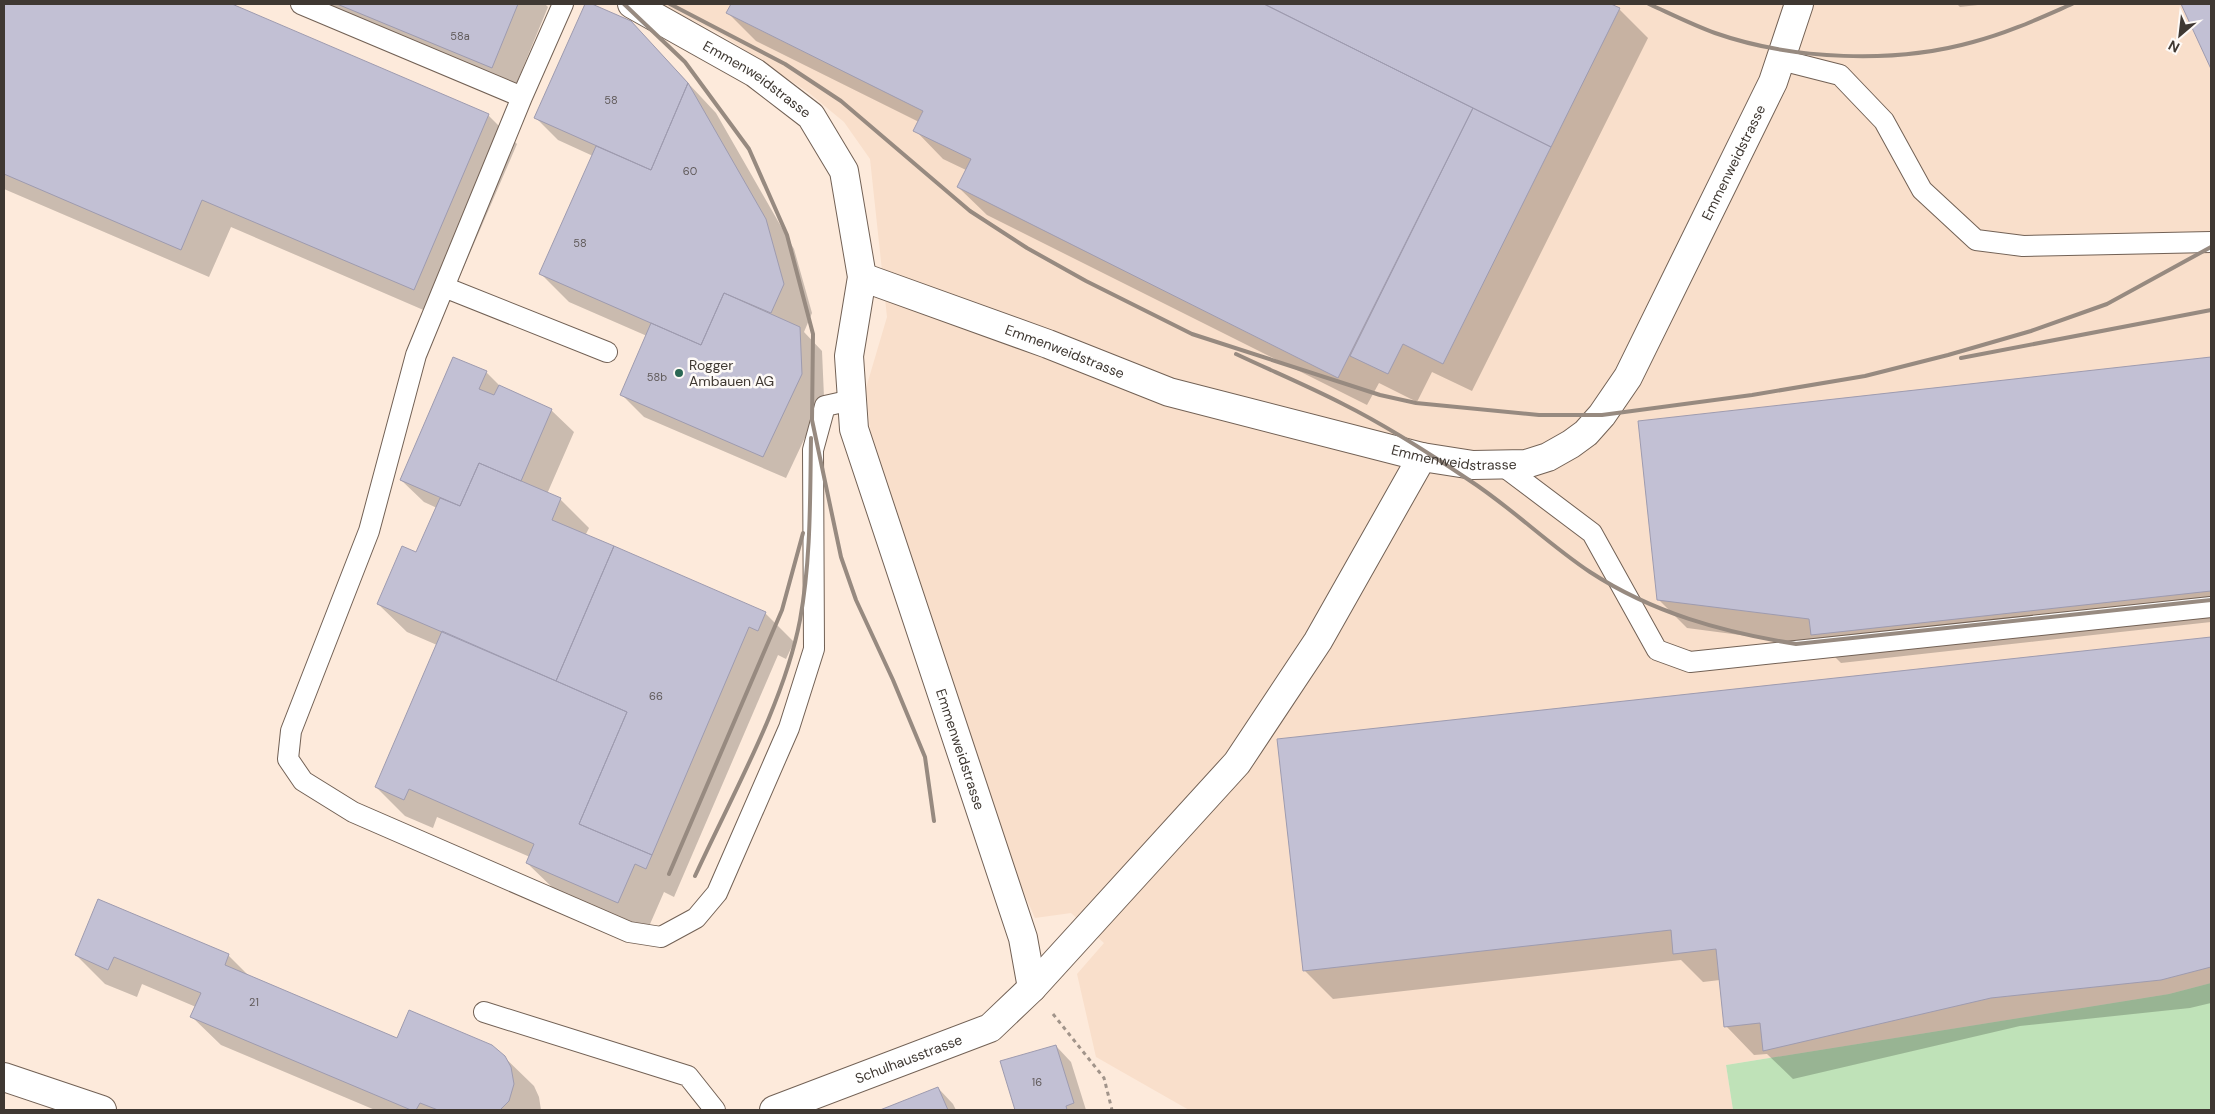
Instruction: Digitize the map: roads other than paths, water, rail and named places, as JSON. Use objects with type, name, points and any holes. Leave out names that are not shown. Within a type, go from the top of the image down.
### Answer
[{"type":"street","name":"Emmenweidstrasse","points":[[632,4],[755,73],[811,116],[844,171],[862,277],[849,356],[854,430],[1023,938],[1032,988]]},
{"type":"street","name":"Emmenweidstrasse","points":[[862,277],[1048,344],[1169,392],[1422,457],[1473,465],[1503,466],[1526,464],[1548,457],[1586,433],[1602,415],[1623,385],[1766,99],[1799,4]]},
{"type":"street","name":"Schulhausstrasse","points":[[774,1110],[990,1028],[1032,988],[1237,763],[1318,641],[1422,457]]},
{"type":"street","points":[[4,1077],[102,1110]]},
{"type":"lane","points":[[301,4],[522,97]]},
{"type":"lane","points":[[563,4],[522,97],[416,354],[370,531],[291,731],[288,760],[304,781],[353,812],[629,932],[661,937],[696,918],[717,893],[789,728],[814,649],[813,450],[825,406],[852,400]]},
{"type":"lane","points":[[1781,60],[1840,75],[1884,121],[1922,190],[1976,240],[2023,246],[2211,242]]},
{"type":"lane","points":[[444,287],[607,352]]},
{"type":"lane","points":[[1503,466],[1592,533],[1657,650],[1690,662],[2211,607]]},
{"type":"lane","points":[[484,1012],[688,1076],[715,1110]]},
{"type":"railway","points":[[624,4],[685,62],[749,149],[787,235],[813,334],[812,420],[841,557],[856,600],[893,680],[925,757],[934,821]]},
{"type":"railway","points":[[670,4],[785,64],[841,101],[970,211],[1027,248],[1086,281],[1192,334],[1380,395],[1416,403],[1539,415],[1602,415],[1752,395],[1865,376],[2031,331],[2107,304],[2211,247]]},
{"type":"railway","points":[[1649,4],[1707,30],[1745,42],[1810,54],[1844,56],[1911,54],[1943,49],[2011,30],[2072,4]]},
{"type":"railway","points":[[1961,358],[2211,310]]},
{"type":"railway","points":[[1236,354],[1330,397],[1408,440],[1485,491],[1559,550],[1614,586],[1663,610],[1715,627],[1796,644],[2211,600]]},
{"type":"railway","points":[[695,876],[755,750],[782,684],[792,652],[800,620],[806,575],[811,438]]},
{"type":"railway","points":[[669,874],[782,610],[803,533]]},
{"type":"place","name":"Rogger Ambauen AG","points":[[679,373]]}]
